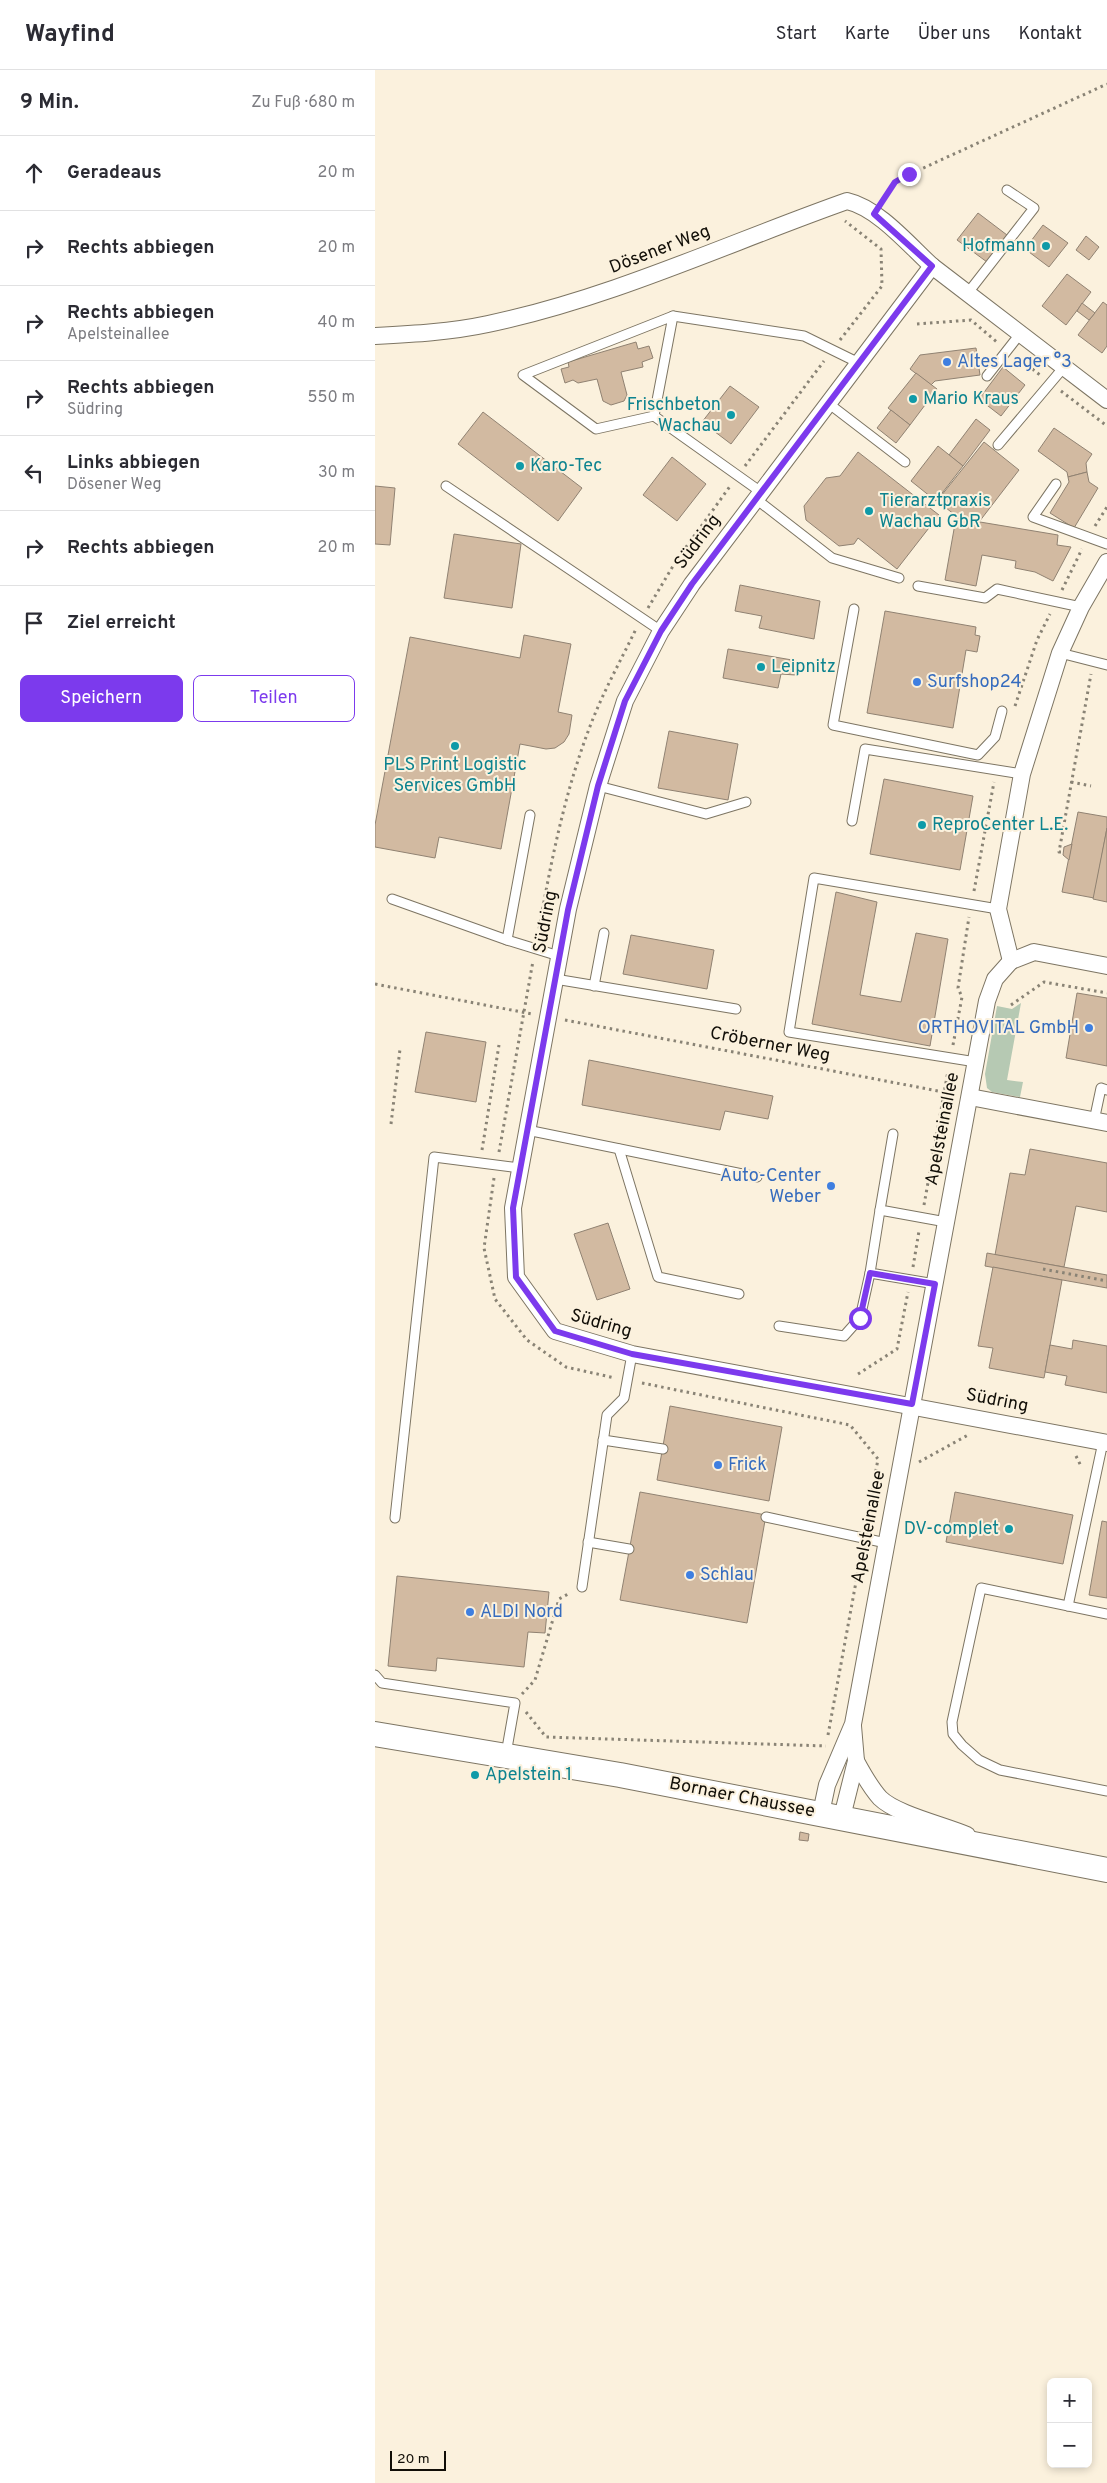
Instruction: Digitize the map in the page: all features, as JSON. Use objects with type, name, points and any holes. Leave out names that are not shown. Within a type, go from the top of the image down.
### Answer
[{"type":"main road","name":"Bornaer Chaussee","points":[[375,1734],[612,1773],[1107,1870]]},
{"type":"street","name":"Dösener Weg","points":[[375,336],[429,334],[488,324],[614,289],[847,201],[859,204],[874,214],[932,266]]},
{"type":"street","points":[[932,266],[1107,400]]},
{"type":"street","name":"Südring","points":[[932,266],[692,584],[661,631],[625,701],[598,786],[568,910],[559,956],[513,1208],[516,1277],[555,1331],[632,1354],[912,1404],[1105,1442]]},
{"type":"street","points":[[1107,562],[1081,607],[1061,653],[1021,774],[998,908],[1011,961],[1034,952],[1107,966]]},
{"type":"street","name":"Apelsteinallee","points":[[831,1815],[827,1786],[853,1724],[987,1001],[995,979],[1011,961]]},
{"type":"street","points":[[970,1097],[1100,1122]]},
{"type":"street","name":"Apelsteinallee","points":[[853,1724],[856,1761],[870,1786],[881,1799],[894,1807],[1006,1851]]},
{"type":"street","name":"Apelsteinallee","points":[[831,1815],[856,1761]]},
{"type":"lane","points":[[967,294],[1034,208],[1007,190]]},
{"type":"lane","points":[[859,363],[804,336],[673,316],[523,375],[596,429],[654,416],[759,495],[832,558],[899,578]]},
{"type":"lane","points":[[654,416],[673,316]]},
{"type":"lane","points":[[987,376],[1020,334]]},
{"type":"lane","points":[[998,445],[1064,367]]},
{"type":"lane","points":[[828,404],[905,462]]},
{"type":"lane","points":[[1056,484],[1033,516],[1107,544]]},
{"type":"lane","points":[[446,486],[661,631]]},
{"type":"lane","points":[[918,586],[985,598],[997,589],[1081,607]]},
{"type":"lane","points":[[854,609],[833,725],[978,755],[995,737],[1002,711]]},
{"type":"lane","points":[[1061,653],[1107,665]]},
{"type":"lane","points":[[852,821],[865,749],[1021,774]]},
{"type":"lane","points":[[598,786],[705,814],[746,802]]},
{"type":"lane","points":[[507,940],[530,816]]},
{"type":"lane","points":[[976,1062],[789,1032],[815,878],[998,908]]},
{"type":"lane","points":[[392,900],[559,956]]},
{"type":"lane","points":[[594,986],[604,933]]},
{"type":"lane","points":[[555,979],[736,1009]]},
{"type":"lane","points":[[1100,1122],[1101,1088],[1107,1090]]},
{"type":"lane","points":[[527,1130],[757,1177]]},
{"type":"lane","points":[[779,1326],[844,1336],[860,1318],[870,1273],[893,1134]]},
{"type":"lane","points":[[619,1149],[658,1277],[739,1294]]},
{"type":"lane","points":[[395,1518],[434,1157],[519,1168]]},
{"type":"lane","points":[[880,1210],[946,1222]]},
{"type":"lane","points":[[870,1273],[935,1284]]},
{"type":"lane","points":[[582,1587],[607,1415],[624,1398],[632,1354]]},
{"type":"lane","points":[[603,1440],[663,1449]]},
{"type":"lane","points":[[1068,1606],[1105,1442]]},
{"type":"lane","points":[[766,1517],[886,1542]]},
{"type":"lane","points":[[588,1542],[629,1550]]},
{"type":"lane","points":[[1107,1614],[981,1588],[952,1722],[953,1734],[979,1760],[1000,1770],[1107,1791]]},
{"type":"lane","points":[[375,1675],[382,1683],[515,1703],[506,1756]]},
{"type":"path","points":[[874,214],[895,182],[909,174],[1107,84]]},
{"type":"path","points":[[1013,713],[1037,640],[1088,537],[1107,507]]},
{"type":"path","points":[[1061,852],[1059,852],[1093,661]]},
{"type":"path","points":[[858,1374],[897,1349],[962,997],[957,988],[996,770]]},
{"type":"path","points":[[1071,782],[1091,786]]},
{"type":"path","points":[[1011,1004],[1044,982],[1107,993]]},
{"type":"path","points":[[375,984],[524,1012]]},
{"type":"path","name":"Cröberner Weg","points":[[566,1020],[970,1097]]},
{"type":"path","points":[[480,1163],[499,1045]]},
{"type":"path","points":[[391,1124],[400,1049]]},
{"type":"path","points":[[1043,1269],[1107,1281]]},
{"type":"path","points":[[582,1587],[559,1599],[535,1680],[515,1703],[525,1710],[546,1736],[826,1746],[878,1459],[850,1425],[642,1383]]},
{"type":"path","points":[[915,1464],[970,1433]]},
{"type":"path","points":[[1066,1453],[1076,1455],[1081,1466]]},
{"type":"green space","points":[[1021,1003],[1007,1080],[1023,1082],[1020,1097],[992,1092],[987,1088],[985,1074],[997,1006],[1012,1009]]},
{"type":"building","points":[[978,213],[1007,235],[987,262],[957,240]]},
{"type":"building","name":"Hofmann","points":[[1043,225],[1068,243],[1049,267],[1025,249]]},
{"type":"building","points":[[1086,236],[1099,247],[1089,260],[1076,250]]},
{"type":"building","points":[[1067,274],[1091,292],[1066,325],[1042,306]]},
{"type":"building","points":[[1103,302],[1107,305],[1107,346],[1102,353],[1078,335]]},
{"type":"building","points":[[1082,303],[1095,313],[1089,320],[1077,311]]},
{"type":"building","points":[[636,342],[638,349],[649,346],[653,358],[642,362],[643,367],[621,372],[627,395],[624,401],[611,405],[603,401],[597,379],[578,383],[573,380],[565,383],[561,369],[569,367],[568,362]]},
{"type":"building","name":"Altes Lager °3","points":[[976,348],[980,375],[935,381],[931,385],[910,369],[920,355]]},
{"type":"building","points":[[1003,367],[1025,385],[1001,416],[979,399]]},
{"type":"building","name":"Mario Kraus","points":[[916,373],[937,389],[910,425],[888,408]]},
{"type":"building","name":"Frischbeton Wachau","points":[[730,386],[759,407],[731,444],[702,422]]},
{"type":"building","points":[[891,410],[910,425],[896,443],[877,428]]},
{"type":"building","name":"Karo-Tec","points":[[483,412],[582,488],[558,521],[458,444]]},
{"type":"building","points":[[976,419],[990,430],[963,466],[949,455]]},
{"type":"building","points":[[1054,428],[1092,454],[1086,463],[1087,472],[1068,477],[1067,472],[1038,451]]},
{"type":"building","points":[[984,442],[1019,470],[979,522],[959,518],[937,501]]},
{"type":"building","points":[[938,446],[963,466],[936,501],[911,481]]},
{"type":"building","name":"Tierarztpraxis Wachau GbR","points":[[858,452],[939,515],[897,569],[858,538],[854,544],[839,546],[806,520],[804,506],[826,478],[840,476]]},
{"type":"building","points":[[672,457],[706,484],[677,521],[643,495]]},
{"type":"building","points":[[1087,472],[1089,482],[1098,488],[1074,528],[1050,513],[1069,482],[1068,477]]},
{"type":"building","points":[[375,486],[395,488],[390,545],[375,544]]},
{"type":"building","points":[[956,518],[1058,535],[1057,545],[1071,547],[1053,581],[1035,572],[1015,568],[1016,561],[982,555],[976,586],[945,580]]},
{"type":"building","points":[[454,534],[521,544],[512,608],[444,598]]},
{"type":"building","points":[[740,585],[820,601],[814,639],[759,628],[762,616],[735,611]]},
{"type":"building","name":"Surfshop24","points":[[885,611],[976,627],[975,635],[980,636],[977,652],[966,650],[953,728],[867,713]]},
{"type":"building","name":"PLS Print Logistic Services GmbH","points":[[524,635],[571,644],[558,712],[572,715],[569,734],[564,742],[555,748],[546,749],[520,744],[501,849],[439,837],[435,858],[375,847],[375,825],[410,637],[520,658]]},
{"type":"building","name":"Leipnitz","points":[[728,649],[798,661],[795,675],[781,674],[778,688],[723,678]]},
{"type":"building","points":[[669,731],[738,744],[728,800],[658,788]]},
{"type":"building","name":"ReproCenter L.E.","points":[[884,779],[973,796],[960,870],[870,854]]},
{"type":"building","points":[[1078,812],[1107,817],[1107,828],[1094,898],[1062,892]]},
{"type":"building","points":[[1107,828],[1107,902],[1093,899]]},
{"type":"building","points":[[1072,844],[1069,860],[1063,855],[1064,847]]},
{"type":"building","points":[[836,892],[877,902],[860,995],[901,1002],[916,933],[948,939],[930,1046],[812,1024]]},
{"type":"building","points":[[631,935],[714,950],[707,989],[623,974]]},
{"type":"building","name":"ORTHOVITAL GmbH","points":[[1077,993],[1107,998],[1107,1066],[1066,1058]]},
{"type":"building","points":[[426,1032],[486,1042],[476,1102],[415,1092]]},
{"type":"building","points":[[589,1060],[773,1096],[768,1119],[725,1111],[720,1130],[582,1105]]},
{"type":"building","points":[[1030,1149],[1107,1163],[1107,1212],[1076,1206],[1064,1267],[995,1255],[1010,1173],[1025,1175]]},
{"type":"building","points":[[608,1223],[630,1289],[597,1300],[574,1234]]},
{"type":"building","points":[[987,1253],[1107,1275],[1107,1288],[985,1266]]},
{"type":"building","points":[[993,1267],[1062,1280],[1044,1378],[989,1368],[993,1348],[978,1346]]},
{"type":"building","points":[[1073,1340],[1107,1346],[1107,1393],[1065,1385],[1067,1376],[1045,1372],[1050,1345],[1072,1349]]},
{"type":"building","name":"Frick","points":[[670,1406],[782,1427],[769,1501],[657,1480]]},
{"type":"building","name":"Schlau","points":[[640,1492],[766,1515],[747,1623],[620,1600]]},
{"type":"building","name":"DV-complet","points":[[955,1492],[1073,1515],[1063,1564],[946,1542]]},
{"type":"building","points":[[1102,1521],[1107,1522],[1107,1598],[1089,1595]]},
{"type":"building","name":"ALDI Nord","points":[[397,1576],[549,1592],[545,1633],[528,1632],[524,1667],[437,1658],[436,1671],[388,1666]]},
{"type":"building","points":[[800,1832],[809,1834],[808,1841],[799,1840]]},
{"type":"place","name":"Hofmann","points":[[1046,246]]},
{"type":"place","name":"Altes Lager °3","points":[[947,362]]},
{"type":"place","name":"Mario Kraus","points":[[913,399]]},
{"type":"place","name":"Frischbeton Wachau","points":[[731,415]]},
{"type":"place","name":"Karo-Tec","points":[[520,466]]},
{"type":"place","name":"Tierarztpraxis Wachau GbR","points":[[869,511]]},
{"type":"place","name":"Leipnitz","points":[[761,667]]},
{"type":"place","name":"Surfshop24","points":[[917,682]]},
{"type":"place","name":"PLS Print Logistic Services GmbH","points":[[455,746]]},
{"type":"place","name":"ReproCenter L.E.","points":[[922,825]]},
{"type":"place","name":"ORTHOVITAL GmbH","points":[[1089,1028]]},
{"type":"place","name":"Auto-Center Weber","points":[[831,1186]]},
{"type":"place","name":"Frick","points":[[718,1465]]},
{"type":"place","name":"DV-complet","points":[[1009,1529]]},
{"type":"place","name":"Schlau","points":[[690,1575]]},
{"type":"place","name":"ALDI Nord","points":[[470,1612]]},
{"type":"place","name":"Apelstein 1","points":[[475,1775]]},
{"type":"route","points":[[860,1318],[870,1273],[935,1284],[912,1404],[632,1354],[555,1331],[516,1277],[513,1208],[568,910],[598,786],[625,701],[661,631],[692,584],[932,266],[874,214],[895,182],[909,174]]}]
